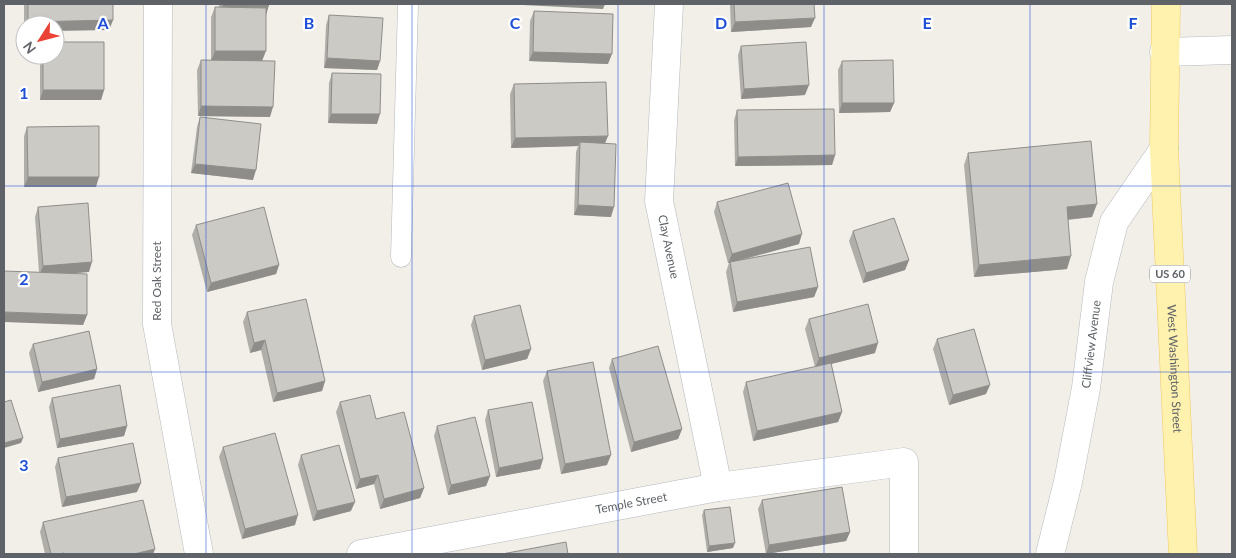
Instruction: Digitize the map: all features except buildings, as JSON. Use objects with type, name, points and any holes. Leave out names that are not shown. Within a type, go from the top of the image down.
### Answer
[{"type":"main road","name":"West Washington Street","points":[[1166,4],[1164,149],[1183,554]]},
{"type":"street","name":"Red Oak Street","points":[[158,4],[157,324],[199,554]]},
{"type":"street","name":"Clay Avenue","points":[[669,4],[659,201],[718,486]]},
{"type":"street","points":[[1164,52],[1232,50]]},
{"type":"street","name":"Cliffview Avenue","points":[[1050,554],[1068,482],[1082,407],[1099,282],[1114,222],[1164,149]]},
{"type":"street","name":"Temple Street","points":[[379,553],[718,486],[904,462],[904,554]]},
{"type":"lane","points":[[401,257],[408,4]]}]
